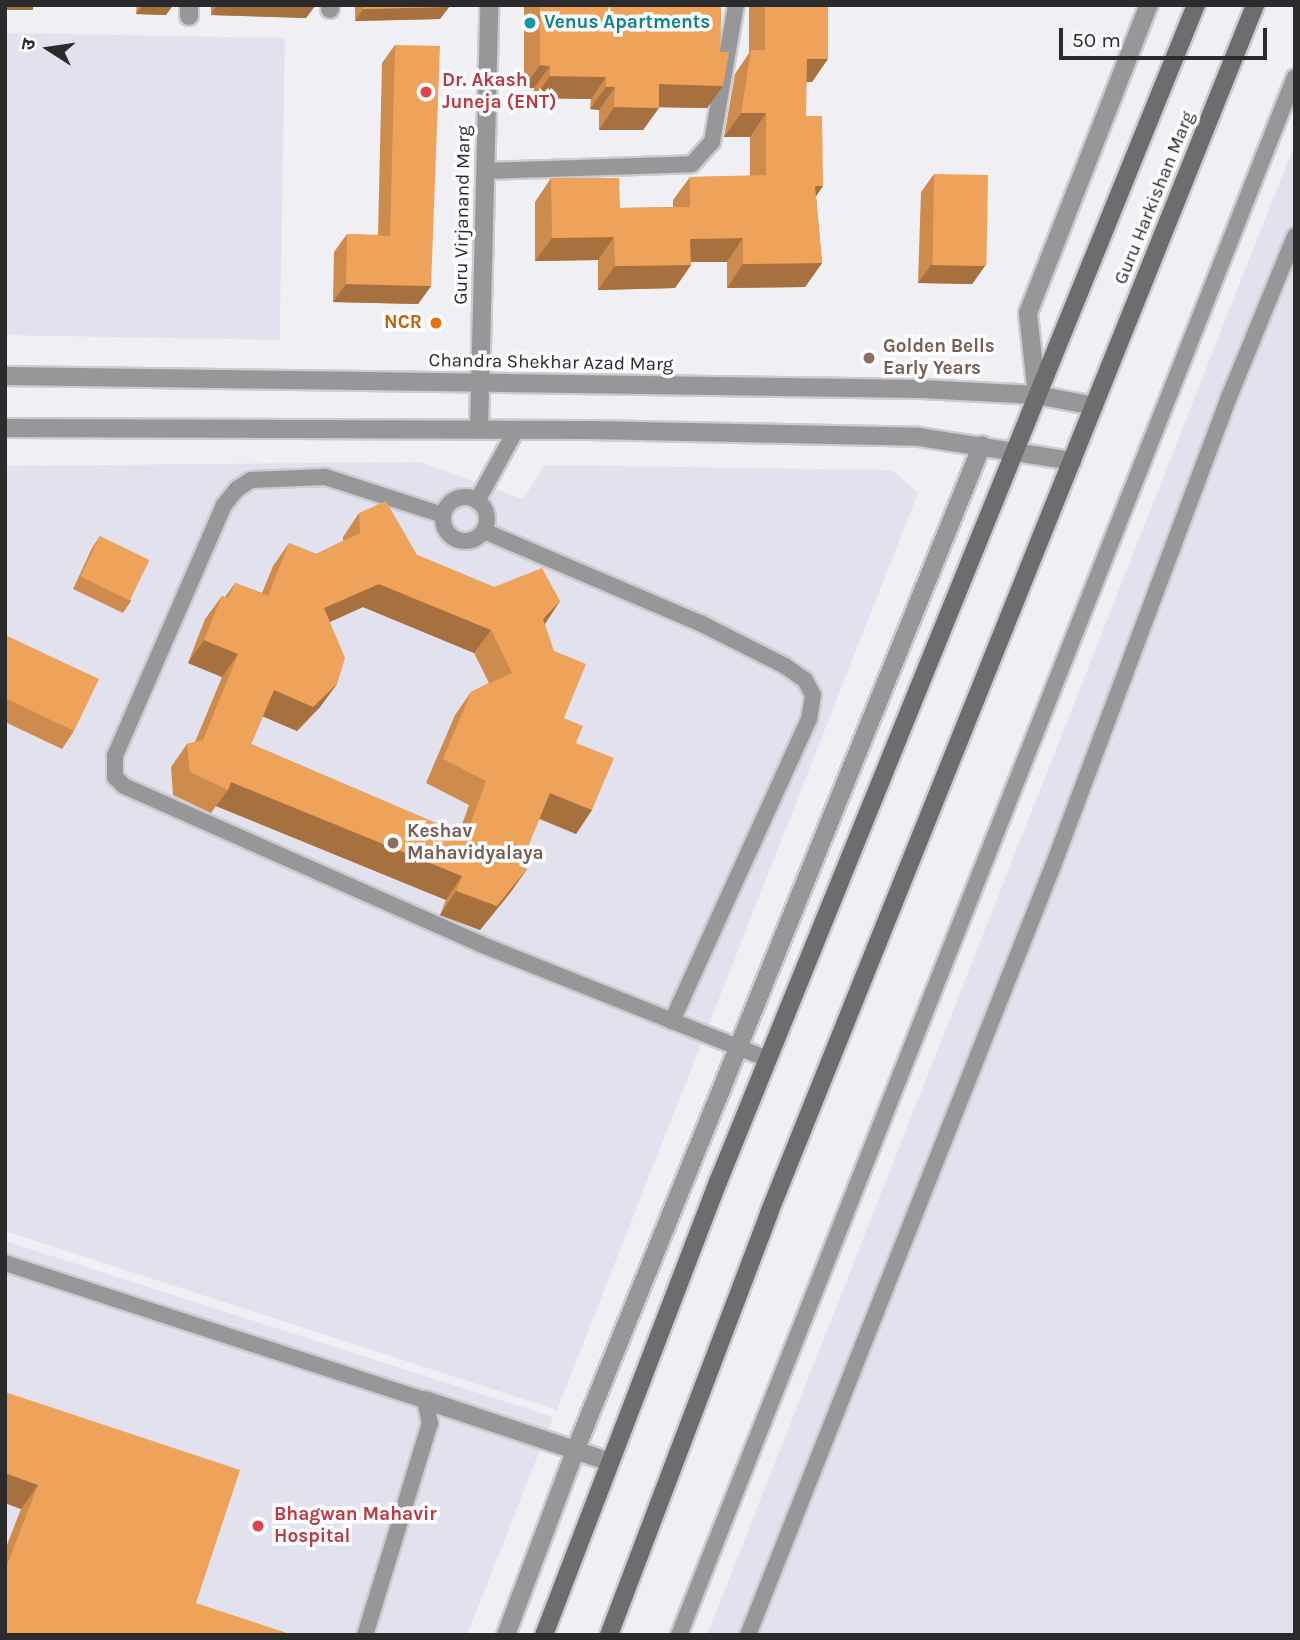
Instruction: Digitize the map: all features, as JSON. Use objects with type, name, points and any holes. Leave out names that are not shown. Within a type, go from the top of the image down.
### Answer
[{"type":"main road","name":"Guru Harkishan Marg","points":[[544,1635],[768,1059],[1196,5]]},
{"type":"main road","name":"Guru Harkishan Marg","points":[[609,1635],[769,1213],[1255,5]]},
{"type":"street","name":"Guru Virjanand Marg","points":[[479,429],[489,5]]},
{"type":"street","points":[[1037,395],[1028,313],[1149,5]]},
{"type":"street","name":"Chandra Shekhar Azad Marg","points":[[5,376],[1037,395],[1094,406]]},
{"type":"street","points":[[5,428],[516,429],[919,437],[1015,449],[1072,461]]},
{"type":"street","points":[[506,1635],[575,1451],[982,445]]},
{"type":"street","points":[[425,1400],[610,1462]]},
{"type":"lane","points":[[485,171],[692,164],[712,142],[736,5]]},
{"type":"lane","points":[[680,1635],[1295,77]]},
{"type":"lane","points":[[748,1635],[1014,968],[1229,397],[1295,236]]},
{"type":"lane","points":[[477,501],[516,429]]},
{"type":"lane","points":[[443,515],[326,477],[251,481],[237,489],[224,505],[115,757],[115,777],[124,786],[480,944],[768,1059]]},
{"type":"lane","points":[[456,499],[477,501],[485,512],[484,531],[471,541],[457,540],[446,530],[443,515],[456,499]]},
{"type":"lane","points":[[484,531],[700,623],[785,666],[805,680],[813,695],[809,719],[672,1021]]},
{"type":"lane","points":[[5,1263],[425,1400],[430,1423],[365,1635]]},
{"type":"shaded area","points":[[5,33],[285,38],[280,340],[5,335]]},
{"type":"shaded area","points":[[1295,143],[1295,1635],[707,1635]]},
{"type":"shaded area","name":"Keshav Mahavidyalaya","points":[[420,462],[523,499],[545,465],[892,470],[918,493],[557,1410],[5,1231],[5,466]]},
{"type":"shaded area","name":"Bhagwan Mahavir Hospital","points":[[5,1241],[553,1417],[467,1635],[5,1635]]},
{"type":"building","points":[[363,5],[449,5],[449,7],[363,9]]},
{"type":"building","points":[[540,5],[721,5],[720,52],[729,52],[723,86],[659,84],[659,108],[614,107],[615,87],[606,87],[606,77],[550,76],[550,66],[540,65]]},
{"type":"building","points":[[765,5],[828,5],[828,59],[807,59],[806,116],[822,116],[823,186],[815,186],[822,263],[743,264],[743,238],[690,239],[691,265],[615,266],[614,237],[552,238],[551,178],[619,178],[620,208],[690,207],[690,177],[766,175],[766,113],[741,113],[751,50],[765,50]]},
{"type":"building","points":[[395,45],[440,46],[431,286],[346,284],[347,234],[390,236]]},
{"type":"building","points":[[934,174],[988,175],[986,266],[932,265]]},
{"type":"building","points":[[386,501],[417,555],[494,587],[542,568],[560,601],[543,619],[554,651],[586,664],[564,718],[583,726],[576,743],[614,758],[592,810],[550,793],[520,866],[527,869],[497,906],[456,891],[462,876],[231,782],[228,790],[190,772],[187,744],[203,740],[238,654],[204,640],[222,596],[228,598],[235,583],[268,596],[289,543],[316,554],[360,533],[359,513]],"holes":[[[379,584],[491,630],[512,673],[471,692],[443,759],[486,781],[466,836],[251,744],[274,690],[313,707],[337,684],[345,658],[324,608]]]},
{"type":"building","points":[[100,536],[149,560],[130,601],[80,576]]},
{"type":"building","points":[[5,635],[99,679],[74,731],[5,698]]},
{"type":"building","points":[[5,1392],[240,1470],[196,1603],[293,1635],[5,1635],[5,1570],[38,1485],[5,1473]]},
{"type":"place","name":"Venus Apartments","points":[[530,23]]},
{"type":"place","name":"Dr. Akash Juneja (ENT)","points":[[426,92]]},
{"type":"place","name":"NCR","points":[[436,323]]},
{"type":"place","name":"Golden Bells Early Years","points":[[869,358]]},
{"type":"place","name":"Keshav Mahavidyalaya","points":[[393,843]]},
{"type":"place","name":"Bhagwan Mahavir Hospital","points":[[258,1526]]}]
